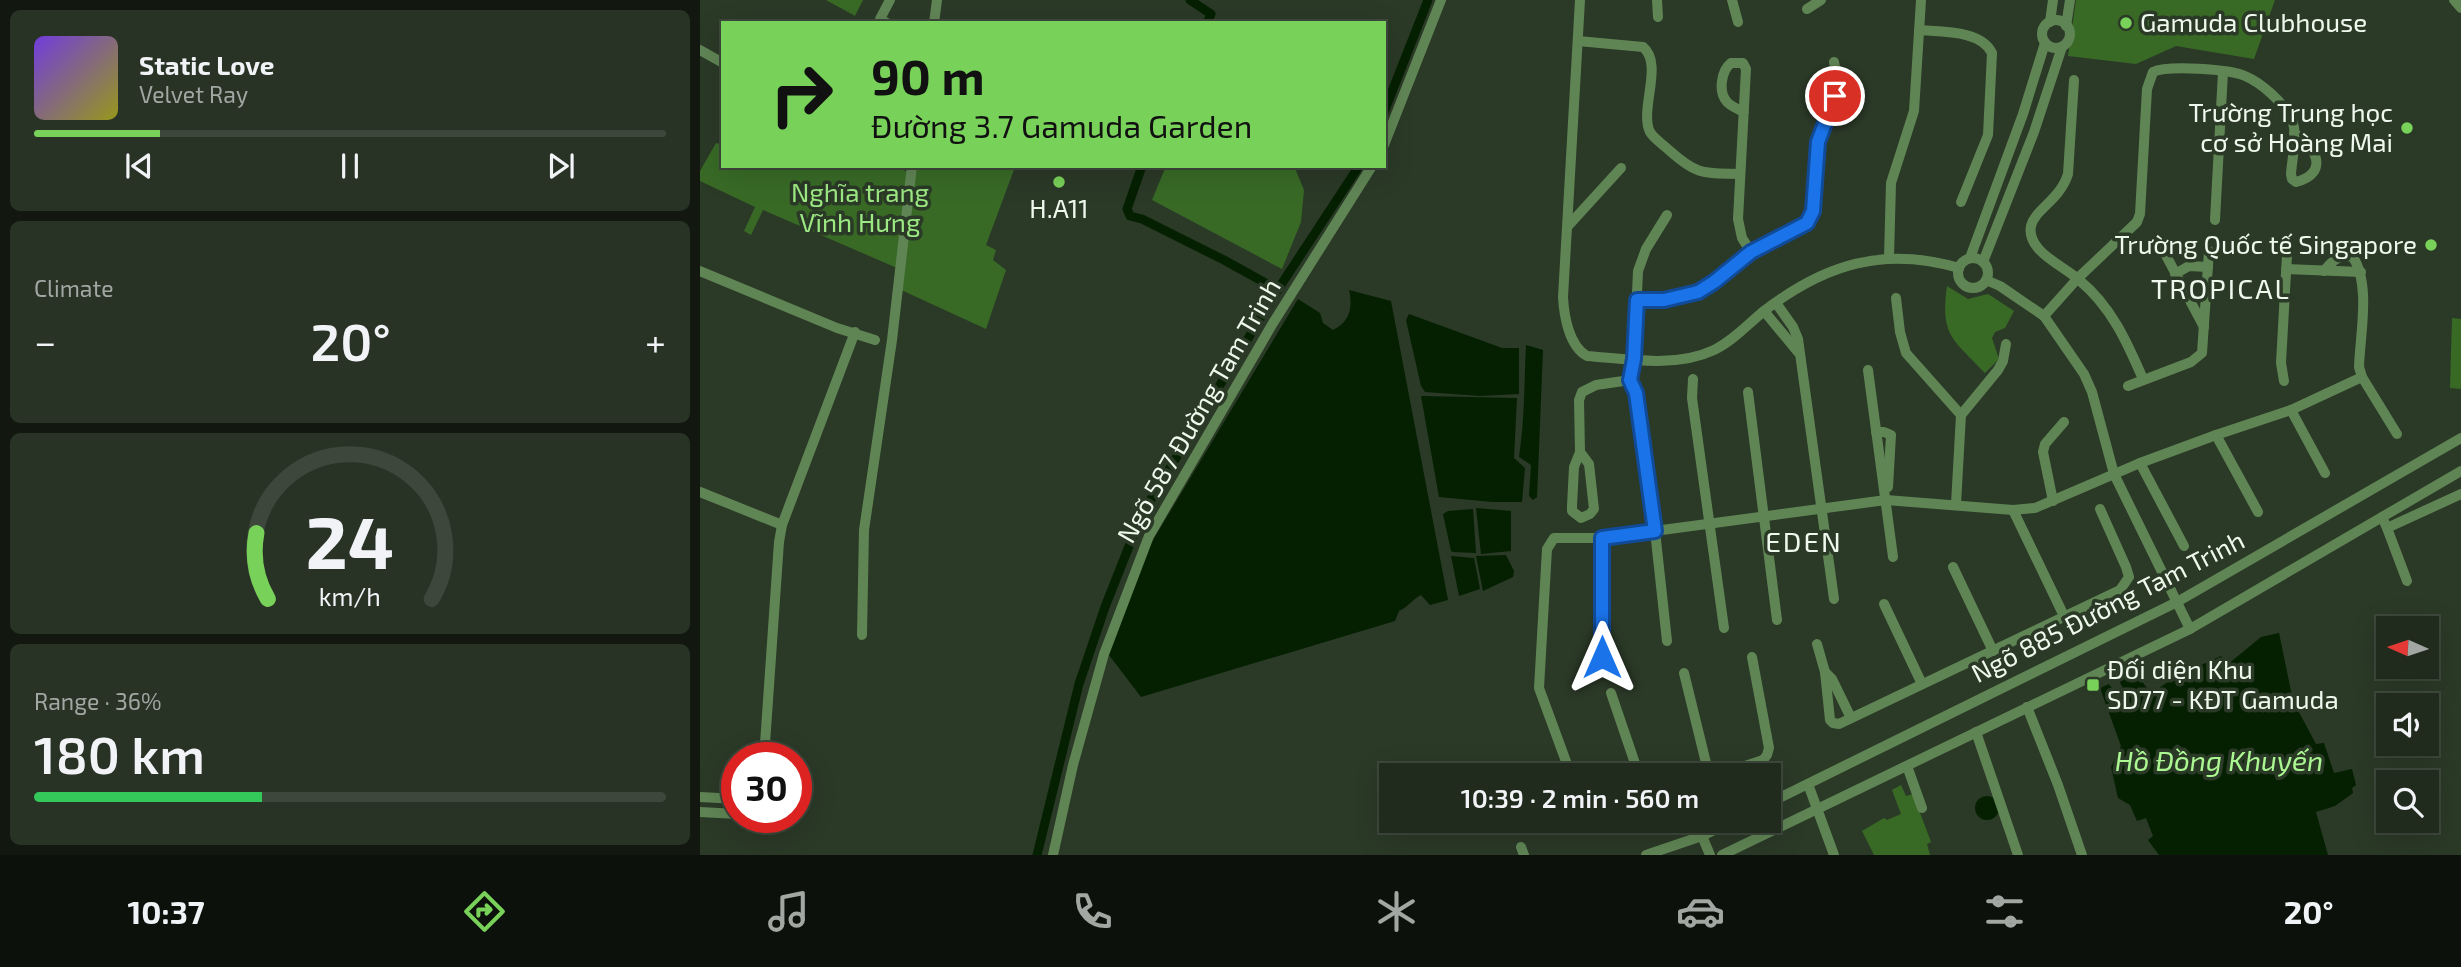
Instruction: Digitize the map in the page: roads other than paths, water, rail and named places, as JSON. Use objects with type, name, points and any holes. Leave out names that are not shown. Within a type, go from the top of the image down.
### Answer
[{"type":"street","points":[[884,21],[880,19],[890,0]]},
{"type":"street","points":[[934,21],[937,0]]},
{"type":"street","points":[[1386,140],[1441,0]]},
{"type":"street","points":[[1580,0],[1563,305],[1575,344],[1581,353],[1587,356],[1666,360],[1713,351],[1796,288],[1838,268],[1889,258],[1940,263],[1959,268]]},
{"type":"street","points":[[1657,0],[1658,17]]},
{"type":"street","points":[[1732,0],[1738,22]]},
{"type":"street","points":[[1807,9],[1821,0]]},
{"type":"street","points":[[1889,258],[1891,183],[1914,111],[1921,0]]},
{"type":"street","points":[[1970,258],[2023,114],[2045,43],[2042,31],[2050,22],[2053,0]]},
{"type":"street","points":[[1983,262],[1970,258],[1959,268],[1959,279],[1967,287],[1978,287],[1986,280],[1988,274],[1983,262],[2039,119],[2062,47],[2069,37],[2066,26],[2070,0]]},
{"type":"street","points":[[2454,0],[2461,8]]},
{"type":"street","points":[[2050,22],[2062,22],[2066,26]]},
{"type":"street","points":[[1919,30],[1982,40],[1992,53],[1988,135],[1961,202]]},
{"type":"street","points":[[1578,41],[1633,45],[1647,51],[1651,63],[1649,129],[1652,135],[1692,170],[1701,173],[1740,174]]},
{"type":"street","points":[[2045,43],[2056,48],[2062,47]]},
{"type":"street","points":[[700,50],[721,62]]},
{"type":"street","points":[[1637,300],[1664,300],[1698,292],[1751,252],[1807,223],[1810,218],[1818,142],[1835,96],[1835,62]]},
{"type":"street","points":[[2044,316],[2078,278],[2137,222],[2140,214],[2147,89],[2153,72],[2172,68],[2243,75],[2259,85],[2284,108],[2293,122],[2294,133]]},
{"type":"street","points":[[2215,220],[2223,72]]},
{"type":"street","points":[[2074,80],[2065,184],[2054,200],[2035,217],[2031,234],[2035,245],[2043,253],[2078,278],[2099,299],[2122,332],[2143,379]]},
{"type":"street","points":[[1744,112],[1738,219],[1742,238],[1751,252]]},
{"type":"street","points":[[2023,114],[2039,119]]},
{"type":"street","points":[[862,635],[864,530],[892,340],[912,168]]},
{"type":"street","name":"Ngõ 587 Đường Tam Trinh","points":[[1053,855],[1075,755],[1104,654],[1149,536],[1273,323],[1371,168]]},
{"type":"street","points":[[1569,225],[1621,168]]},
{"type":"street","points":[[1667,215],[1641,260],[1630,380],[1636,393],[1667,641]]},
{"type":"street","points":[[2161,246],[2204,327]]},
{"type":"street","points":[[2128,386],[2197,358],[2202,353],[2209,251]]},
{"type":"street","points":[[2284,381],[2281,363],[2287,255]]},
{"type":"street","points":[[2286,269],[2324,271],[2331,262],[2347,256],[2353,257],[2361,272],[2363,291],[2359,368],[2397,435]]},
{"type":"street","points":[[2175,274],[2189,266],[2208,267]]},
{"type":"street","points":[[700,271],[837,328],[875,340]]},
{"type":"street","points":[[1986,280],[2000,286],[2044,316],[2084,374],[2092,393],[2114,474],[2190,629]]},
{"type":"street","points":[[1896,298],[1900,332],[1906,353],[1961,415]]},
{"type":"street","points":[[1776,303],[1798,339],[1834,599]]},
{"type":"street","points":[[1764,311],[1798,352]]},
{"type":"street","points":[[765,742],[772,625],[782,525],[855,332]]},
{"type":"street","points":[[1956,504],[1961,415],[1998,370],[2003,361],[2006,344]]},
{"type":"street","points":[[1868,370],[1893,557]]},
{"type":"street","points":[[1567,763],[1539,688],[1547,549],[1550,542],[1560,537],[1602,538],[1886,500],[2012,510],[2035,508],[2140,463],[2291,410],[2362,377]]},
{"type":"street","points":[[1693,379],[1692,398],[1724,628]]},
{"type":"street","points":[[1580,452],[1589,464],[1594,509],[1581,518],[1572,511],[1574,467],[1580,452],[1579,400],[1582,392],[1596,385],[1630,380]]},
{"type":"street","points":[[1748,393],[1777,620]]},
{"type":"street","points":[[2291,410],[2325,473]]},
{"type":"street","points":[[2053,501],[2043,452],[2045,444],[2064,422]]},
{"type":"street","points":[[2216,435],[2258,512]]},
{"type":"street","name":"Ngõ 885 Đường Tam Trinh","points":[[1781,797],[2177,602],[2461,438]]},
{"type":"street","points":[[2140,463],[2183,546]]},
{"type":"street","name":"Ngõ 885 Đường Tam Trinh","points":[[1722,855],[2190,629],[2385,522],[2461,471]]},
{"type":"street","points":[[700,492],[782,525]]},
{"type":"street","name":"Ngõ 885 Đường Tam Trinh","points":[[2385,522],[2461,494]]},
{"type":"street","points":[[1817,644],[1825,672],[1832,722],[1839,724],[2120,590],[2129,577],[2100,509]]},
{"type":"street","points":[[2012,510],[2064,616]]},
{"type":"street","points":[[2385,522],[2407,581]]},
{"type":"street","points":[[1602,538],[1602,657]]},
{"type":"street","points":[[1953,567],[1993,651]]},
{"type":"street","points":[[1884,604],[1922,684]]},
{"type":"street","points":[[1752,657],[1769,748],[1768,755],[1763,760],[1754,763]]},
{"type":"street","points":[[1825,672],[1832,678],[1851,718]]},
{"type":"street","points":[[1684,673],[1706,763]]},
{"type":"street","points":[[1611,694],[1635,763]]},
{"type":"street","points":[[2027,707],[2082,855]]},
{"type":"street","points":[[1976,732],[2018,855]]},
{"type":"street","points":[[1907,766],[1922,808]]},
{"type":"street","points":[[1808,784],[1834,855]]},
{"type":"street","points":[[700,797],[721,798]]},
{"type":"street","points":[[700,812],[721,813]]},
{"type":"street","points":[[1646,855],[1708,833]]},
{"type":"street","points":[[1702,836],[1710,855]]},
{"type":"water","points":[[1349,290],[1391,301],[1448,600],[1430,605],[1421,595],[1399,611],[1395,621],[1141,697],[1109,655],[1150,545],[1298,299],[1320,313],[1323,323],[1333,330],[1343,323],[1349,313]]},
{"type":"water","points":[[1409,314],[1502,348],[1519,348],[1519,394],[1480,396],[1425,392],[1421,386],[1406,320]]},
{"type":"water","points":[[1526,345],[1543,350],[1537,497],[1533,500],[1529,496],[1531,465],[1519,457]]},
{"type":"water","points":[[1421,396],[1517,398],[1514,458],[1525,468],[1522,502],[1439,497]]},
{"type":"water","points":[[1476,508],[1511,511],[1511,551],[1481,554]]},
{"type":"water","points":[[1473,509],[1476,553],[1453,552],[1443,514],[1448,511]]},
{"type":"water","points":[[1506,555],[1514,571],[1513,577],[1483,591],[1476,556]]},
{"type":"water","points":[[1451,556],[1474,558],[1480,589],[1459,596]]},
{"type":"water","name":"Hồ Đồng Khuyến","points":[[2279,633],[2293,701],[2316,744],[2324,743],[2334,773],[2352,769],[2356,785],[2352,788],[2353,793],[2335,806],[2316,812],[2328,855],[2159,855],[2148,840],[2153,836],[2146,818],[2137,821],[2130,805],[2118,798],[2111,767],[2121,746],[2100,688],[2109,684],[2126,711],[2132,707],[2118,678],[2132,669],[2151,693],[2179,675],[2221,656],[2227,665],[2261,637]]},
{"type":"water","points":[[1987,796],[1995,800],[1999,808],[1995,816],[1987,820],[1979,816],[1975,808],[1979,800]]},
{"type":"waterway","points":[[1190,0],[1211,14],[1208,21]]},
{"type":"waterway","points":[[1386,107],[1428,0]]},
{"type":"waterway","points":[[1141,168],[1127,209],[1130,216],[1142,219],[1278,290]]},
{"type":"waterway","points":[[1037,855],[1079,684],[1105,607],[1141,516],[1273,297],[1358,168]]},
{"type":"place","name":"Gamuda Clubhouse","points":[[2126,23]]},
{"type":"place","name":"Trường Trung học cơ sở Hoàng Mai","points":[[2407,128]]},
{"type":"place","name":"H.A11","points":[[1059,182]]},
{"type":"place","name":"Trường Quốc tế Singapore","points":[[2431,245]]},
{"type":"place","name":"Đối diện Khu SD77 - KĐT Gamuda","points":[[2093,685]]},
{"type":"district","name":"TROPICAL","points":[[2221,289]]},
{"type":"district","name":"EDEN","points":[[1804,542]]},
{"type":"park label","name":"Nghĩa trang Vĩnh Hưng","points":[[860,208]]}]
